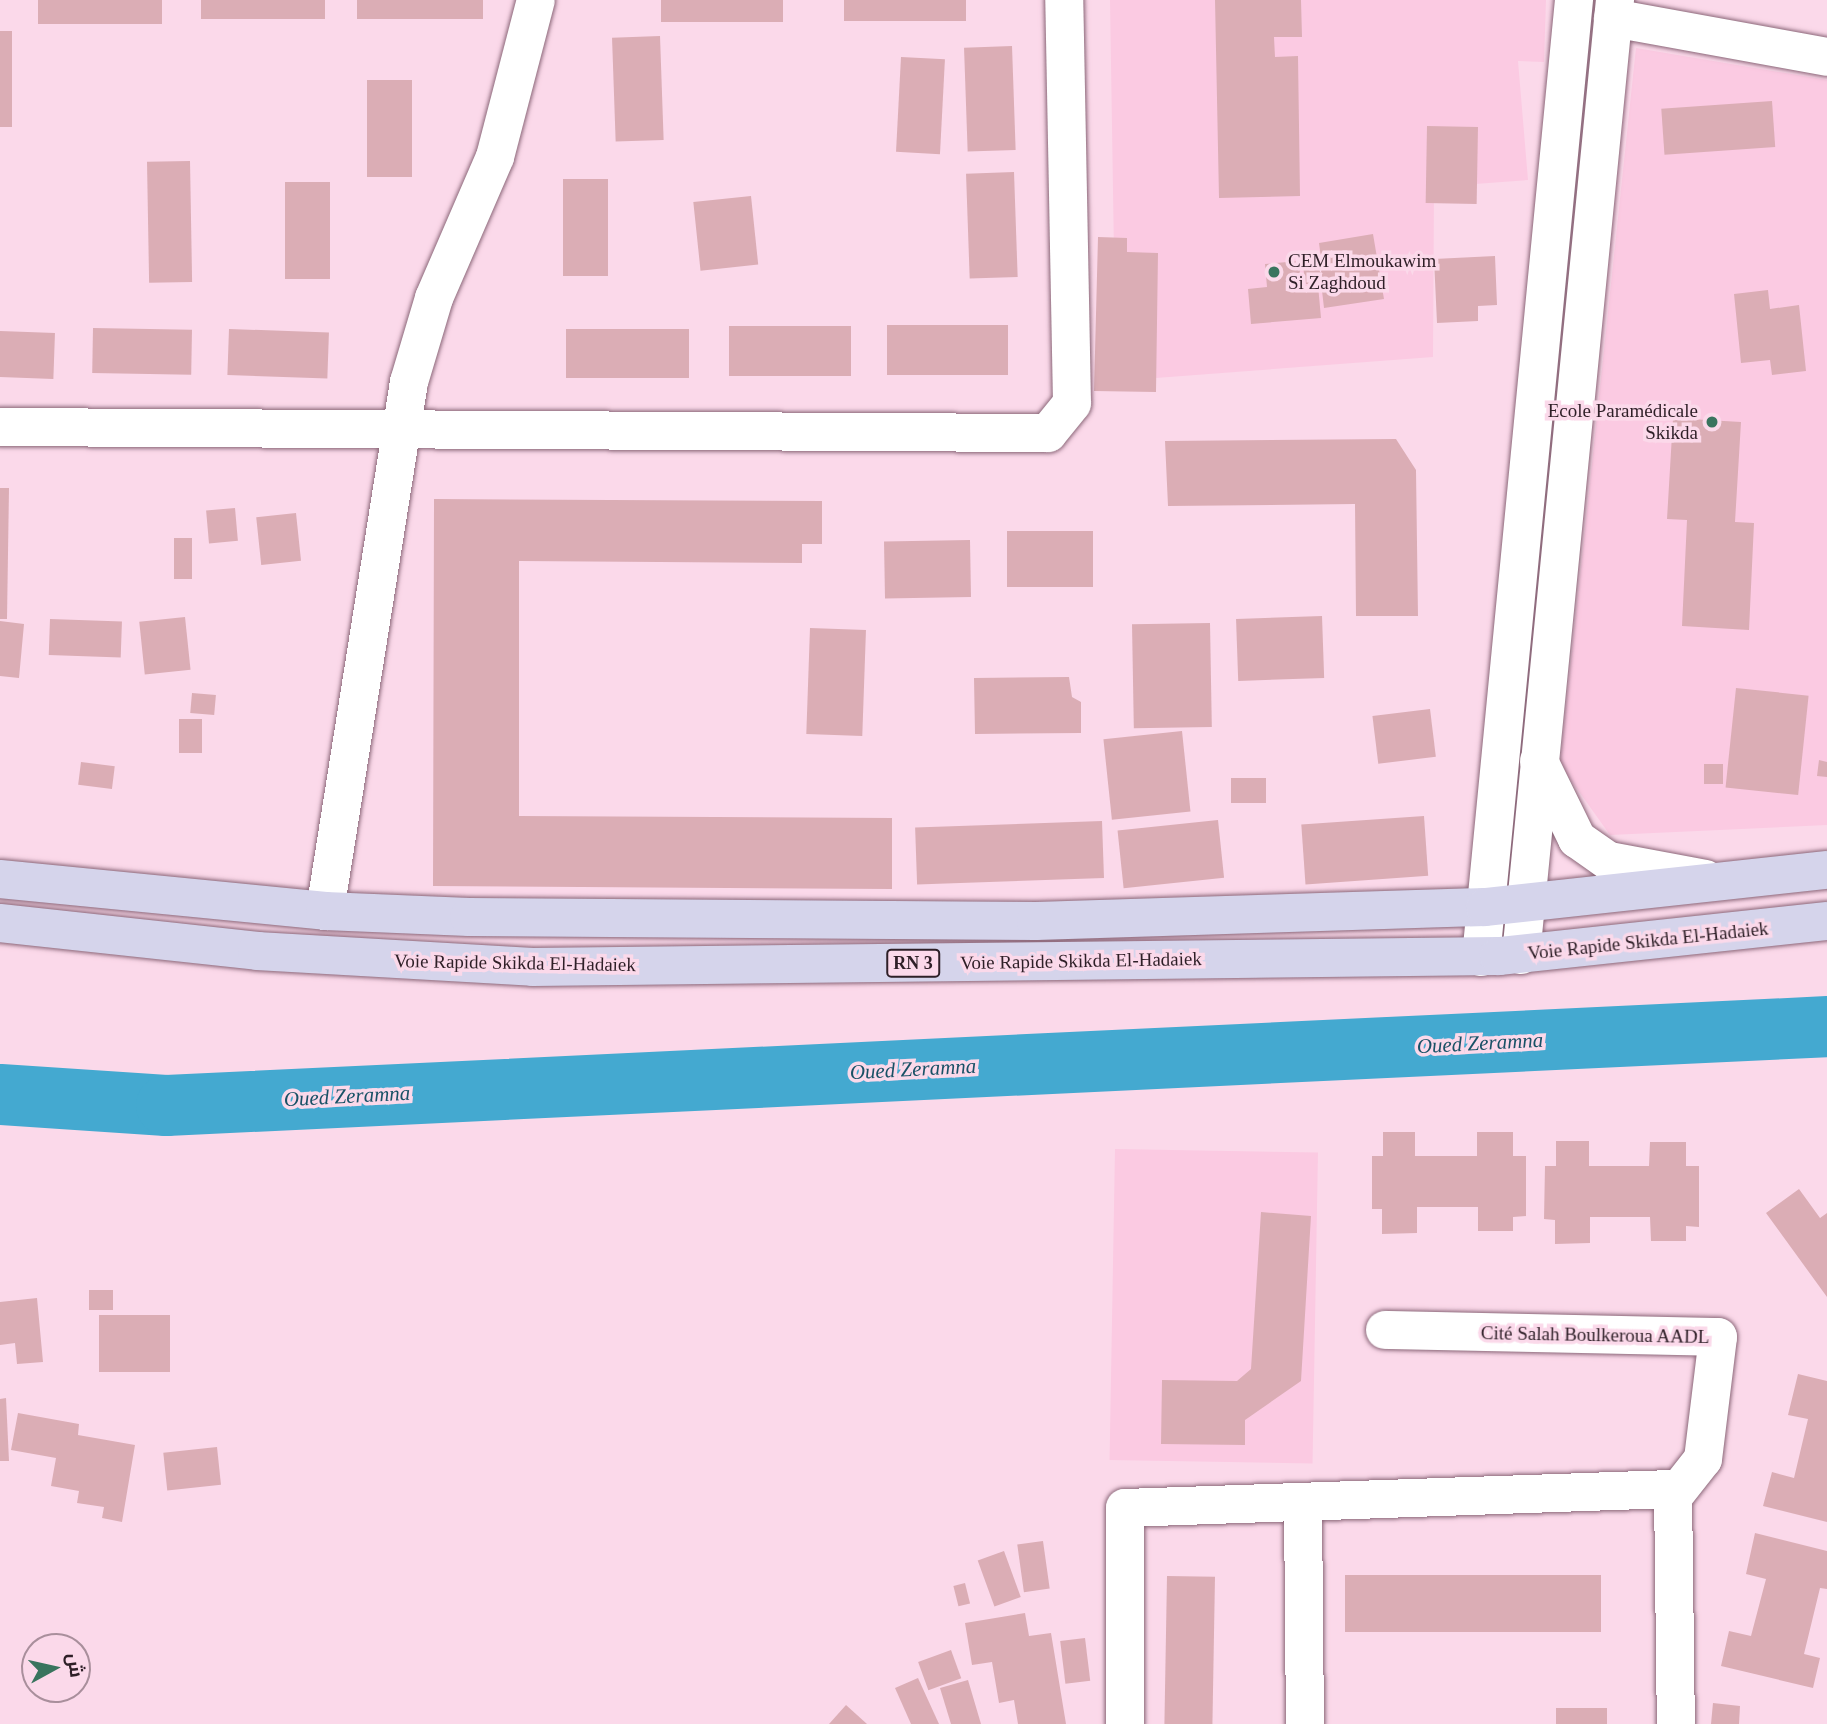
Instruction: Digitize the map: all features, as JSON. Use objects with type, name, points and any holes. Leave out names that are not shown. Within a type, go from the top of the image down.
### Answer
[{"type":"highway","name":"RN 3","points":[[0,878],[325,911],[631,920],[1036,921],[1486,906],[1827,870]]},
{"type":"highway","name":"Voie Rapide Skikda El-Hadaiek","points":[[0,923],[257,951],[533,967],[1481,957],[1521,955],[1827,921]]},
{"type":"street","points":[[325,911],[400,424],[434,298],[513,105],[536,0]]},
{"type":"street","points":[[0,427],[400,424],[1048,433],[1067,416],[1073,389],[1064,0]]},
{"type":"street","points":[[1481,957],[1574,0]]},
{"type":"street","points":[[1521,955],[1538,759],[1614,9],[1827,57]]},
{"type":"street","points":[[1538,759],[1577,839],[1609,860],[1714,880]]},
{"type":"street","name":"Cité Salah Boulkeroua AADL","points":[[1385,1330],[1718,1337],[1703,1460],[1673,1497]]},
{"type":"street","points":[[1125,1724],[1125,1508],[1672,1489],[1676,1724]]},
{"type":"street","points":[[1303,1502],[1304,1724]]},
{"type":"shaded area","name":"CEM Elmoukawim Si Zaghdoud","points":[[1110,0],[1546,0],[1544,62],[1518,61],[1528,180],[1434,187],[1433,357],[1116,381]]},
{"type":"shaded area","name":"Ecole Paramédicale Skikda","points":[[1636,48],[1827,80],[1827,825],[1610,835],[1560,765]]},
{"type":"shaded area","points":[[1115,1149],[1318,1153],[1313,1463],[1110,1460]]},
{"type":"building","points":[[38,0],[162,0],[162,24],[38,24]]},
{"type":"building","points":[[201,0],[325,0],[325,19],[201,19]]},
{"type":"building","points":[[357,0],[483,0],[483,19],[357,19]]},
{"type":"building","points":[[661,0],[783,0],[783,22],[661,22]]},
{"type":"building","points":[[844,0],[966,0],[966,21],[844,21]]},
{"type":"building","points":[[1215,0],[1301,0],[1302,37],[1274,37],[1275,57],[1298,56],[1300,196],[1219,198]]},
{"type":"building","points":[[0,31],[12,31],[12,127],[0,127]]},
{"type":"building","points":[[660,36],[664,140],[616,142],[612,38]]},
{"type":"building","points":[[1012,46],[1016,150],[968,152],[964,48]]},
{"type":"building","points":[[901,57],[945,59],[940,154],[896,152]]},
{"type":"building","points":[[367,80],[412,80],[412,177],[367,177]]},
{"type":"building","points":[[1772,101],[1775,147],[1664,155],[1661,109]]},
{"type":"building","points":[[1427,126],[1478,127],[1477,204],[1426,203]]},
{"type":"building","points":[[190,161],[192,282],[149,283],[147,162]]},
{"type":"building","points":[[1014,172],[1018,277],[970,279],[966,174]]},
{"type":"building","points":[[563,179],[608,179],[608,276],[563,276]]},
{"type":"building","points":[[285,182],[330,182],[330,279],[285,279]]},
{"type":"building","points":[[751,196],[758,265],[701,271],[693,202]]},
{"type":"building","points":[[1373,234],[1384,299],[1324,308],[1321,282],[1306,284],[1302,262],[1321,258],[1319,243]]},
{"type":"building","points":[[1098,237],[1127,238],[1127,252],[1158,253],[1156,392],[1094,391]]},
{"type":"building","points":[[1495,256],[1497,305],[1478,306],[1478,321],[1437,323],[1434,259]]},
{"type":"building","points":[[1299,261],[1301,286],[1318,285],[1321,318],[1251,324],[1248,289],[1267,287],[1265,264]]},
{"type":"building","points":[[1768,290],[1770,309],[1799,305],[1806,371],[1772,375],[1770,360],[1741,363],[1734,294]]},
{"type":"building","points":[[887,325],[1008,325],[1008,375],[887,375]]},
{"type":"building","points":[[729,326],[851,326],[851,376],[729,376]]},
{"type":"building","points":[[93,328],[192,330],[191,375],[92,373]]},
{"type":"building","points":[[229,329],[329,332],[327,378],[227,375]]},
{"type":"building","points":[[566,329],[689,329],[689,378],[566,378]]},
{"type":"building","points":[[0,331],[55,333],[53,379],[0,377]]},
{"type":"building","points":[[1673,418],[1741,422],[1735,522],[1754,523],[1749,630],[1682,626],[1687,520],[1667,519]]},
{"type":"building","points":[[1396,439],[1416,470],[1418,616],[1356,616],[1355,504],[1168,506],[1165,441]]},
{"type":"building","points":[[0,488],[9,488],[7,619],[0,619]]},
{"type":"building","points":[[434,499],[822,501],[822,544],[802,544],[802,563],[519,561],[519,816],[892,818],[892,889],[433,886]]},
{"type":"building","points":[[235,508],[238,541],[209,543],[206,511]]},
{"type":"building","points":[[296,513],[301,561],[261,565],[256,517]]},
{"type":"building","points":[[1007,531],[1093,531],[1093,587],[1007,587]]},
{"type":"building","points":[[174,538],[192,538],[192,579],[174,579]]},
{"type":"building","points":[[970,540],[971,597],[885,598],[884,542]]},
{"type":"building","points":[[1322,616],[1324,678],[1238,681],[1236,619]]},
{"type":"building","points":[[185,617],[191,670],[145,675],[139,622]]},
{"type":"building","points":[[50,619],[122,622],[121,657],[49,655]]},
{"type":"building","points":[[0,621],[24,624],[19,678],[0,676]]},
{"type":"building","points":[[1210,623],[1212,727],[1134,728],[1132,624]]},
{"type":"building","points":[[810,628],[866,630],[862,736],[806,734]]},
{"type":"building","points":[[1069,677],[1072,697],[1081,702],[1081,733],[975,734],[974,678]]},
{"type":"building","points":[[1736,688],[1809,696],[1798,795],[1726,787]]},
{"type":"building","points":[[192,693],[216,695],[214,715],[190,713]]},
{"type":"building","points":[[1430,709],[1436,757],[1378,764],[1372,716]]},
{"type":"building","points":[[179,719],[202,719],[202,753],[179,753]]},
{"type":"building","points":[[1182,731],[1190,812],[1112,820],[1103,739]]},
{"type":"building","points":[[1819,760],[1827,762],[1827,777],[1817,776]]},
{"type":"building","points":[[81,762],[115,766],[112,789],[78,785]]},
{"type":"building","points":[[1704,764],[1723,764],[1723,784],[1704,784]]},
{"type":"building","points":[[1231,778],[1266,778],[1266,803],[1231,803]]},
{"type":"building","points":[[1424,816],[1428,876],[1305,884],[1301,825]]},
{"type":"building","points":[[1218,820],[1224,878],[1124,888],[1118,831]]},
{"type":"building","points":[[1102,821],[1104,878],[917,884],[915,828]]},
{"type":"building","points":[[1383,1132],[1415,1132],[1415,1156],[1477,1156],[1477,1132],[1513,1132],[1513,1156],[1526,1156],[1526,1216],[1513,1217],[1513,1231],[1478,1231],[1478,1207],[1417,1207],[1417,1233],[1382,1234],[1382,1209],[1372,1209],[1372,1156],[1383,1156]]},
{"type":"building","points":[[1556,1141],[1589,1141],[1589,1166],[1649,1166],[1650,1142],[1686,1142],[1686,1166],[1699,1166],[1699,1227],[1686,1226],[1686,1241],[1651,1241],[1650,1217],[1590,1217],[1590,1243],[1555,1244],[1555,1220],[1544,1219],[1545,1166],[1556,1166]]},
{"type":"building","points":[[1799,1189],[1820,1218],[1827,1213],[1827,1297],[1766,1213]]},
{"type":"building","points":[[1261,1212],[1311,1216],[1301,1381],[1245,1420],[1245,1445],[1161,1444],[1162,1380],[1237,1381],[1251,1369]]},
{"type":"building","points":[[89,1290],[113,1290],[113,1310],[89,1310]]},
{"type":"building","points":[[37,1298],[43,1362],[17,1364],[15,1343],[0,1345],[0,1302]]},
{"type":"building","points":[[99,1315],[170,1315],[170,1372],[99,1372]]},
{"type":"building","points":[[1798,1374],[1827,1381],[1827,1522],[1763,1506],[1772,1472],[1794,1478],[1808,1419],[1788,1415]]},
{"type":"building","points":[[6,1398],[9,1461],[0,1461],[0,1399]]},
{"type":"building","points":[[18,1413],[79,1424],[78,1435],[135,1445],[122,1522],[102,1518],[104,1507],[77,1503],[79,1491],[51,1486],[56,1458],[11,1450]]},
{"type":"building","points":[[217,1447],[221,1485],[167,1490],[163,1453]]},
{"type":"building","points":[[1755,1533],[1827,1551],[1827,1589],[1820,1588],[1804,1654],[1820,1658],[1813,1688],[1721,1666],[1729,1631],[1751,1636],[1766,1579],[1746,1574]]},
{"type":"building","points":[[1043,1541],[1050,1589],[1024,1592],[1017,1545]]},
{"type":"building","points":[[1004,1551],[1021,1597],[994,1607],[978,1561]]},
{"type":"building","points":[[1345,1575],[1601,1575],[1601,1632],[1345,1632]]},
{"type":"building","points":[[1167,1576],[1215,1577],[1212,1724],[1164,1724]]},
{"type":"building","points":[[965,1583],[970,1603],[958,1606],[953,1586]]},
{"type":"building","points":[[1025,1613],[1029,1636],[1051,1633],[1066,1724],[1018,1724],[1014,1700],[999,1703],[992,1662],[972,1665],[965,1623]]},
{"type":"building","points":[[1085,1638],[1090,1681],[1065,1684],[1060,1641]]},
{"type":"building","points":[[951,1650],[961,1678],[928,1690],[918,1662]]},
{"type":"building","points":[[918,1678],[939,1724],[911,1724],[895,1688]]},
{"type":"building","points":[[968,1680],[981,1724],[951,1724],[940,1688]]},
{"type":"building","points":[[1713,1703],[1740,1706],[1739,1724],[1711,1724]]},
{"type":"building","points":[[846,1705],[867,1724],[829,1724]]},
{"type":"building","points":[[1556,1708],[1607,1708],[1607,1724],[1556,1724]]},
{"type":"waterway","name":"Oued Zeramna","points":[[0,1094],[166,1105],[1827,1026]]},
{"type":"place","name":"CEM Elmoukawim Si Zaghdoud","points":[[1274,272]]},
{"type":"place","name":"Ecole Paramédicale Skikda","points":[[1712,422]]}]
